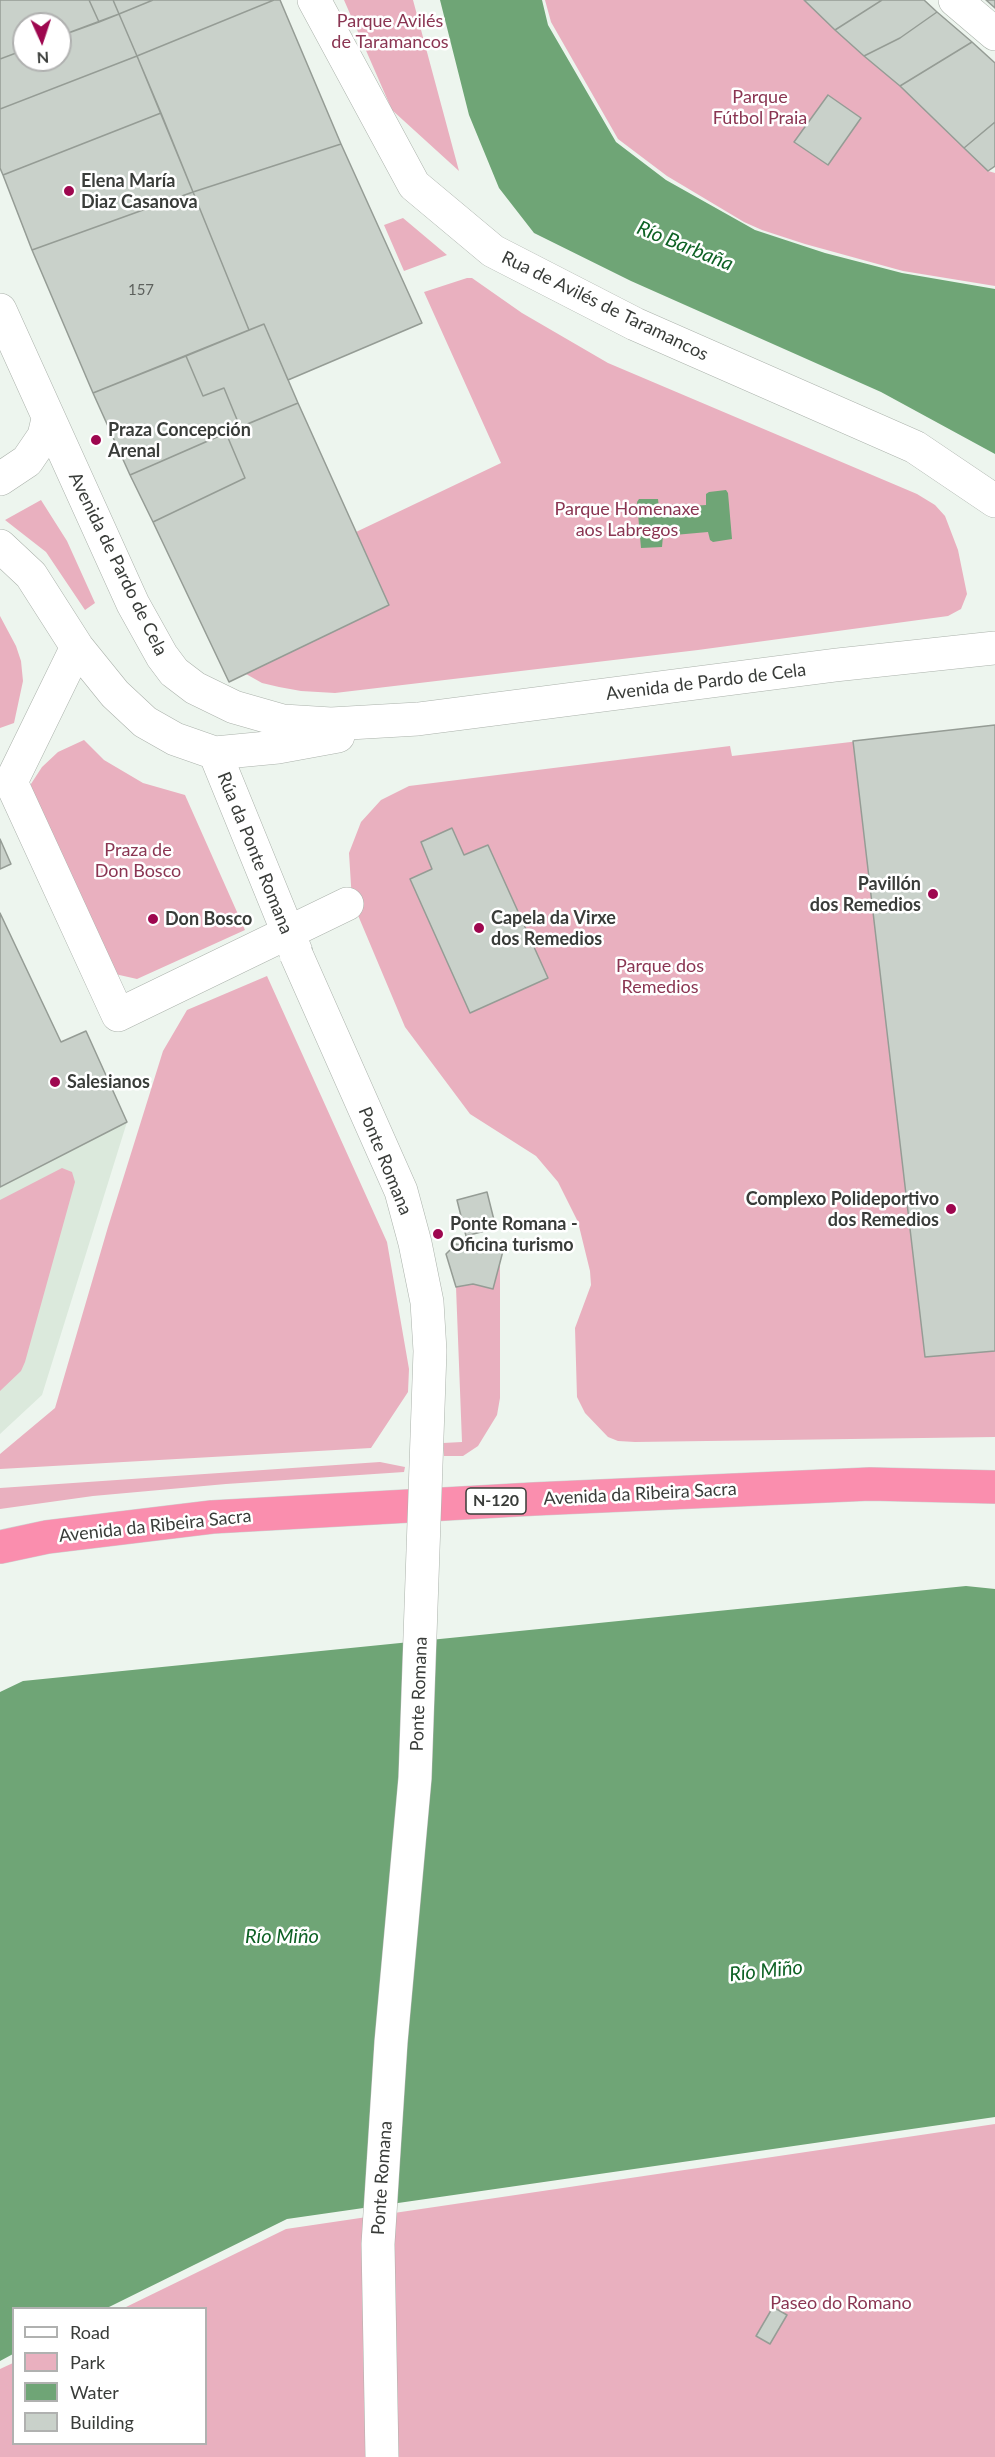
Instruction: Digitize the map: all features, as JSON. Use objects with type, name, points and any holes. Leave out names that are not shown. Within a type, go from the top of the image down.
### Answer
[{"type":"highway","name":"Avenida da Ribeira Sacra","points":[[0,1546],[47,1537],[212,1517],[870,1484],[995,1487]]},
{"type":"street","name":"Rua de Avilés de Taramancos","points":[[314,0],[414,185],[493,250],[635,324],[915,447],[995,501]]},
{"type":"street","points":[[955,0],[995,34]]},
{"type":"street","name":"Avenida de Pardo de Cela","points":[[1,312],[133,604],[162,656],[174,672],[195,688],[234,707],[283,721],[331,724],[417,718],[813,668],[995,648]]},
{"type":"street","points":[[0,479],[27,460],[44,436],[48,419]]},
{"type":"street","name":"Avenida de Pardo de Cela","points":[[0,546],[31,575],[77,647],[115,694],[145,722],[176,740],[215,753],[278,747],[417,718]]},
{"type":"street","points":[[0,560],[31,575]]},
{"type":"street","points":[[962,652],[995,630]]},
{"type":"street","points":[[77,647],[10,782],[118,1015],[292,943],[347,904]]},
{"type":"street","name":"Rúa da Ponte Romana","points":[[215,753],[292,943]]},
{"type":"street","name":"Ponte Romana","points":[[292,943],[400,1191],[415,1244],[427,1302],[430,1351],[416,1778],[391,2042],[378,2244],[382,2457]]},
{"type":"shaded area","points":[[0,913],[61,1042],[86,1031],[127,1122],[42,1395],[0,1434]]},
{"type":"green space","name":"Parque Avilés de Taramancos","points":[[344,0],[413,0],[459,171],[392,110]]},
{"type":"green space","name":"Parque Fútbol Praia","points":[[545,0],[804,0],[900,86],[988,171],[995,173],[995,286],[903,271],[762,230],[744,222],[667,176],[618,139],[551,22]]},
{"type":"green space","points":[[403,218],[447,255],[404,271],[384,225]]},
{"type":"green space","name":"Parque Homenaxe aos Labregos","points":[[472,278],[522,313],[608,363],[917,494],[935,505],[945,516],[958,550],[967,594],[961,609],[948,616],[698,650],[335,693],[279,687],[262,683],[246,674],[388,605],[356,532],[501,463],[424,292]]},
{"type":"green space","points":[[41,500],[67,541],[95,603],[85,610],[46,552],[5,520]]},
{"type":"green space","points":[[0,616],[16,646],[21,661],[23,681],[14,723],[0,728]]},
{"type":"green space","name":"Parque dos Remedios","points":[[995,725],[995,1437],[635,1442],[618,1441],[608,1437],[585,1413],[577,1397],[575,1328],[591,1285],[590,1271],[578,1222],[558,1182],[536,1156],[470,1114],[405,1027],[352,901],[349,853],[361,822],[381,800],[409,786],[730,746],[732,756]]},
{"type":"green space","name":"Praza de Don Bosco","points":[[84,740],[104,760],[143,783],[185,795],[245,930],[137,979],[115,974],[29,787],[42,767],[58,752]]},
{"type":"green space","points":[[267,976],[387,1242],[409,1369],[408,1392],[371,1448],[0,1469],[0,1454],[55,1408],[163,1051],[187,1010]]},
{"type":"green space","points":[[62,1168],[72,1172],[75,1182],[25,1362],[21,1371],[0,1391],[0,1200]]},
{"type":"green space","points":[[500,1261],[500,1398],[497,1415],[478,1446],[463,1456],[444,1456],[443,1443],[462,1442],[456,1287],[473,1284]]},
{"type":"green space","points":[[380,1462],[405,1467],[404,1472],[93,1496],[0,1509],[0,1488]]},
{"type":"green space","name":"Paseo do Romano","points":[[995,2124],[995,2457],[0,2457],[0,2369],[12,2363],[12,2445],[207,2445],[207,2307],[126,2307],[286,2229]]},
{"type":"water","name":"Río Barbaña","points":[[440,0],[542,0],[548,25],[616,142],[666,180],[755,230],[825,253],[902,273],[995,289],[995,454],[881,392],[631,281],[534,233],[499,188],[469,115]]},
{"type":"water","points":[[726,490],[732,539],[713,542],[708,532],[663,536],[662,547],[641,548],[637,502],[639,499],[658,499],[659,508],[706,505],[706,494]]},
{"type":"water","name":"Río Miño","points":[[966,1586],[995,1589],[995,2117],[287,2219],[109,2307],[12,2307],[12,2355],[0,2361],[0,1692],[23,1681]]},
{"type":"building","points":[[0,0],[89,0],[99,22],[72,32],[72,12],[12,12],[12,54],[0,59]]},
{"type":"building","points":[[89,0],[113,0],[119,14],[99,22]]},
{"type":"building","points":[[113,0],[153,0],[119,14]]},
{"type":"building","points":[[153,0],[274,0],[137,56],[119,14]]},
{"type":"building","points":[[274,0],[280,0],[341,144],[193,192],[137,56]]},
{"type":"building","points":[[804,0],[882,0],[835,30]]},
{"type":"building","points":[[882,0],[924,0],[937,12],[900,38],[864,56],[835,30]]},
{"type":"building","points":[[986,0],[995,0],[995,8]]},
{"type":"building","points":[[937,12],[972,42],[900,86],[864,56],[900,38]]},
{"type":"building","points":[[119,14],[137,56],[0,109],[0,59],[12,54],[12,72],[72,72],[72,32]]},
{"type":"building","points":[[972,42],[995,63],[995,122],[964,148],[900,86]]},
{"type":"building","points":[[137,56],[161,113],[3,175],[0,168],[0,109]]},
{"type":"building","points":[[828,95],[861,118],[828,165],[794,142]]},
{"type":"building","points":[[161,113],[193,192],[32,250],[3,175]]},
{"type":"building","points":[[995,122],[995,166],[988,171],[964,148]]},
{"type":"building","points":[[341,144],[422,323],[288,380],[264,324],[249,330],[193,192]]},
{"type":"building","points":[[193,192],[249,330],[93,393],[32,250]]},
{"type":"building","points":[[264,324],[298,403],[240,427],[224,388],[203,396],[186,356]]},
{"type":"building","points":[[186,356],[203,396],[224,388],[240,427],[130,475],[93,393]]},
{"type":"building","points":[[298,403],[389,605],[229,682],[153,522],[245,478],[226,433]]},
{"type":"building","points":[[226,433],[245,478],[153,522],[130,475]]},
{"type":"building","name":"Complexo Polideportivo dos Remedios","points":[[995,725],[995,1351],[925,1357],[853,741]]},
{"type":"building","name":"Capela da Virxe dos Remedios","points":[[452,828],[464,855],[488,845],[548,978],[470,1013],[410,879],[432,869],[421,842]]},
{"type":"building","points":[[0,839],[11,864],[0,869]]},
{"type":"building","name":"Salesianos","points":[[0,913],[61,1042],[86,1031],[127,1122],[0,1187]]},
{"type":"building","points":[[487,1192],[496,1228],[466,1236],[457,1200]]},
{"type":"building","points":[[456,1244],[503,1251],[493,1289],[473,1284],[456,1287],[446,1254]]},
{"type":"building","points":[[773,2307],[787,2315],[770,2344],[756,2336]]},
{"type":"place","name":"Elena María Diaz Casanova","points":[[69,191]]},
{"type":"place","name":"Praza Concepción Arenal","points":[[96,440]]},
{"type":"place","name":"Pavillón dos Remedios","points":[[933,894]]},
{"type":"place","name":"Don Bosco","points":[[153,919]]},
{"type":"place","name":"Capela da Virxe dos Remedios","points":[[479,928]]},
{"type":"place","name":"Salesianos","points":[[55,1082]]},
{"type":"place","name":"Complexo Polideportivo dos Remedios","points":[[951,1209]]},
{"type":"place","name":"Ponte Romana - Oficina turismo","points":[[438,1234]]}]
